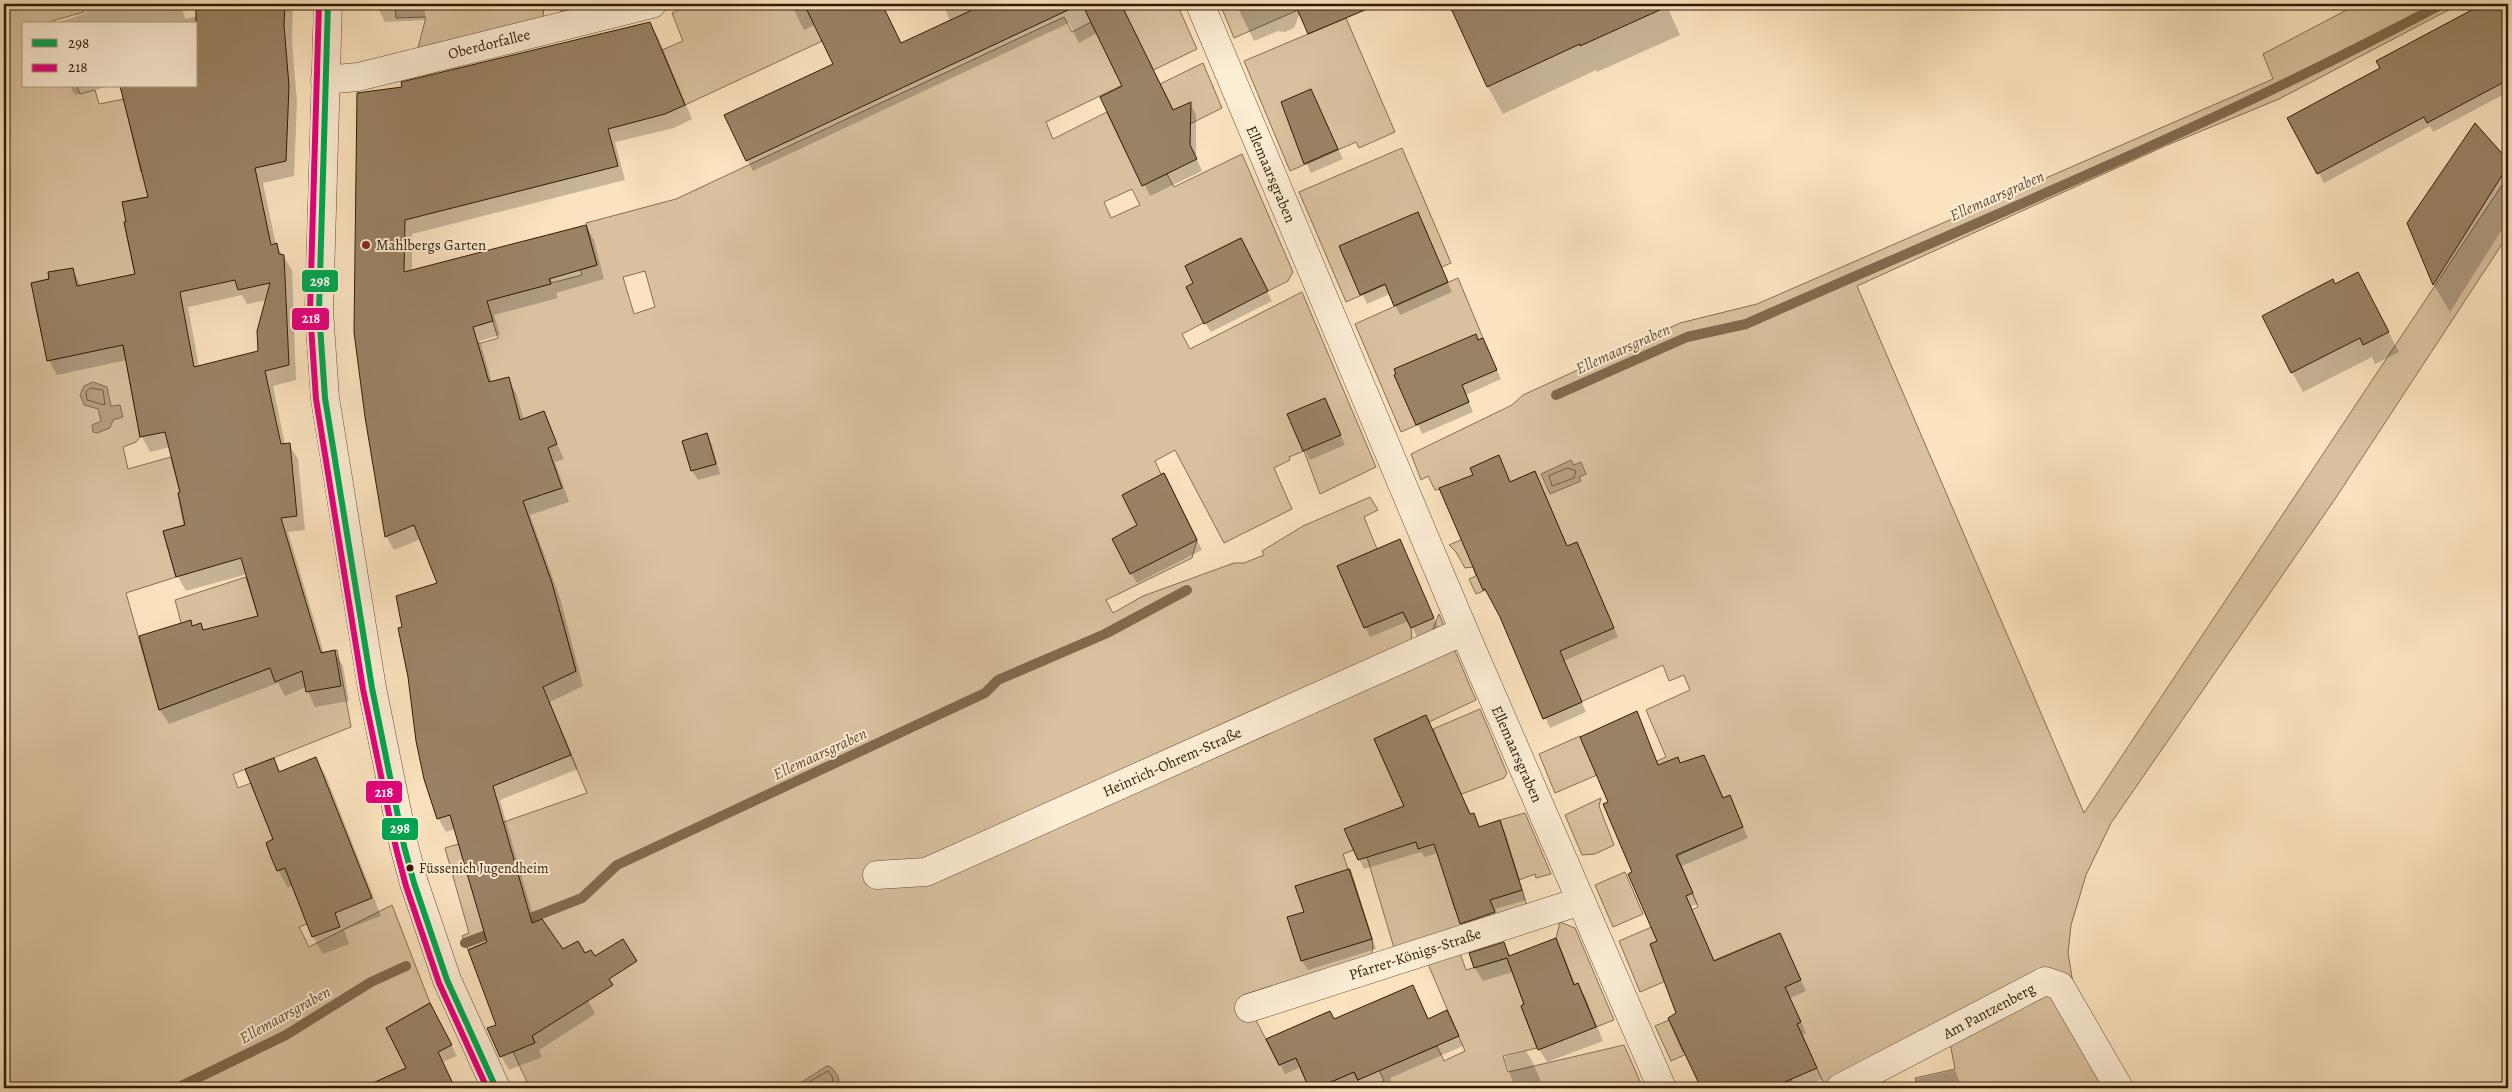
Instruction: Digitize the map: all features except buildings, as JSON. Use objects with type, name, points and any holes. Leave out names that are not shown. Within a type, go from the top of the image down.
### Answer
[{"type":"street","points":[[328,4],[319,280],[320,339],[325,398],[351,564],[393,800],[414,884],[447,980],[496,1088]]},
{"type":"street","name":"Oberdorfallee","points":[[325,80],[358,77],[652,4]]},
{"type":"street","name":"Ellemaarsgraben","points":[[1200,4],[1464,631],[1662,1088]]},
{"type":"street","name":"Heinrich-Ohrem-Straße","points":[[876,875],[926,872],[1464,631]]},
{"type":"street","name":"Pfarrer-Königs-Straße","points":[[1249,1008],[1581,901]]},
{"type":"street","name":"Am Pantzenberg","points":[[1840,1088],[2045,981],[2060,986],[2119,1088]]},
{"type":"shaded area","points":[[4,4],[82,4],[84,12],[52,22],[22,22],[22,88],[78,88],[80,94],[95,90],[99,104],[124,99],[141,172],[151,170],[157,195],[122,202],[149,217],[124,222],[135,274],[35,303],[42,336],[123,345],[140,437],[136,442],[123,447],[128,469],[171,457],[180,492],[178,493],[184,525],[163,531],[176,577],[126,593],[159,710],[299,657],[337,650],[351,727],[233,774],[238,788],[251,783],[273,839],[266,843],[277,871],[285,868],[307,924],[299,927],[309,947],[392,905],[430,1003],[386,1028],[407,1068],[362,1088],[4,1088]]},
{"type":"shaded area","points":[[375,4],[544,4],[543,18],[418,48],[426,17],[396,18],[395,6],[375,7]]},
{"type":"shaded area","points":[[692,4],[836,4],[848,29],[685,105],[662,50],[683,41],[672,13]]},
{"type":"shaded area","points":[[1126,4],[1177,4],[1197,49],[1046,122],[1053,139],[1107,112],[1127,154],[1157,178],[1167,174],[1174,187],[1242,154],[1293,272],[1288,281],[1268,291],[1241,238],[1185,266],[1211,319],[1182,334],[1190,349],[1302,292],[1376,467],[1320,494],[1304,451],[1289,457],[1290,460],[1274,468],[1292,509],[1224,543],[1175,450],[1155,461],[1161,474],[1164,473],[1197,540],[1192,558],[1106,600],[1113,613],[1143,596],[1234,563],[1244,563],[1264,555],[1262,551],[1303,526],[1370,497],[1378,510],[1364,517],[1377,549],[1337,566],[1364,628],[1403,612],[1411,628],[1412,642],[1431,634],[1439,614],[1476,700],[1429,722],[1426,715],[1374,739],[1404,806],[1378,818],[1354,850],[1343,854],[1348,869],[1350,869],[1372,939],[1373,948],[1371,955],[1243,995],[1279,1065],[1296,1058],[1309,1088],[630,1088],[626,1083],[616,1088],[530,1088],[513,1052],[535,1042],[528,1027],[562,950],[541,919],[468,950],[462,936],[469,933],[445,848],[505,830],[501,823],[587,793],[538,677],[568,675],[576,671],[560,613],[487,446],[453,351],[498,338],[482,287],[546,267],[551,283],[582,275],[580,270],[597,265],[586,223],[676,199],[1064,17],[1072,32]],"holes":[[[1132,189],[1140,205],[1111,218],[1104,202]],[[645,271],[655,307],[634,314],[623,277]]]},
{"type":"shaded area","points":[[1220,4],[1330,4],[1301,16],[1298,10],[1234,38]]},
{"type":"shaded area","points":[[2358,4],[2460,4],[2279,99],[2165,146],[1857,286],[2084,813],[2508,176],[2508,235],[2335,499],[2111,823],[2086,875],[2071,925],[2068,953],[2073,983],[2134,1088],[1917,1088],[1915,1078],[1955,1069],[1950,1043],[1923,1034],[1825,1086],[1811,1056],[1786,1067],[1794,1086],[1772,1088],[1757,1056],[1777,971],[1762,940],[1640,992],[1619,941],[1698,907],[1677,856],[1729,832],[1645,771],[1602,789],[1601,786],[1666,757],[1646,710],[1690,690],[1684,675],[1669,681],[1663,665],[1543,719],[1533,694],[1522,575],[1476,594],[1469,579],[1476,576],[1473,567],[1465,568],[1456,552],[1449,545],[1548,503],[1535,472],[1510,482],[1435,490],[1428,476],[1421,480],[1411,454],[1512,405],[1523,395],[1680,323],[1757,304],[2273,79],[2263,54]]},
{"type":"shaded area","points":[[1346,18],[1395,132],[1359,148],[1356,142],[1290,171],[1244,61]]},
{"type":"shaded area","points":[[1203,63],[1222,108],[1182,128],[1160,84]]},
{"type":"shaded area","points":[[1402,148],[1451,263],[1414,279],[1411,273],[1346,302],[1299,192]]},
{"type":"shaded area","points":[[1458,278],[1483,338],[1448,353],[1469,402],[1401,432],[1355,324]]},
{"type":"shaded area","points":[[246,577],[261,626],[188,649],[175,600]]},
{"type":"shaded area","points":[[1480,709],[1507,773],[1504,778],[1454,797],[1456,783],[1433,729]]},
{"type":"shaded area","points":[[1580,736],[1597,775],[1555,793],[1539,754]]},
{"type":"shaded area","points":[[1601,798],[1599,806],[1614,845],[1595,854],[1582,855],[1565,815]]},
{"type":"shaded area","points":[[1525,813],[1551,874],[1536,878],[1535,874],[1519,880],[1500,820]]},
{"type":"shaded area","points":[[1456,836],[1447,883],[1455,910],[1522,890],[1527,906],[1394,948],[1364,847]]},
{"type":"shaded area","points":[[1625,872],[1643,914],[1613,927],[1595,885]]},
{"type":"shaded area","points":[[1560,922],[1575,928],[1614,1020],[1596,1027],[1578,983],[1574,985],[1556,938]]},
{"type":"shaded area","points":[[1460,953],[1466,970],[1507,958],[1524,1004],[1521,1006],[1537,1048],[1503,1056],[1508,1072],[1624,1045],[1643,1088],[1368,1088],[1384,1081],[1365,1039],[1380,1032],[1394,1064],[1437,1046],[1444,1061],[1465,1051],[1428,964]]},
{"type":"shaded area","points":[[1669,1020],[1683,1052],[1689,1049],[1691,1052],[1671,1061],[1655,1026]]},
{"type":"shaded area","points":[[1354,1072],[1361,1088],[1317,1088]]},
{"type":"water","points":[[93,382],[107,387],[111,406],[120,405],[123,417],[113,420],[110,428],[97,433],[93,432],[92,425],[101,421],[98,409],[84,405],[80,395],[84,386]]},
{"type":"water","points":[[1571,460],[1574,465],[1581,462],[1586,474],[1579,477],[1581,481],[1550,494],[1541,474]]},
{"type":"water","points":[[827,1066],[831,1067],[838,1076],[839,1082],[835,1084],[836,1088],[792,1088]]},
{"type":"waterway","name":"Ellemaarsgraben","points":[[1556,395],[1687,337],[1746,324],[2009,209],[2271,90],[2442,4]]},
{"type":"waterway","name":"Ellemaarsgraben","points":[[518,923],[582,898],[617,865],[985,693],[998,680],[1105,634],[1187,590]]},
{"type":"waterway","name":"Ellemaarsgraben","points":[[465,943],[497,931]]},
{"type":"waterway","name":"Ellemaarsgraben","points":[[177,1088],[286,1035],[371,982],[406,966]]},
{"type":"transit line","name":"218","points":[[319,4],[310,311],[316,399],[363,689],[396,848],[406,886],[439,983],[487,1088]]},
{"type":"transit line","name":"298","points":[[328,4],[319,311],[325,398],[372,688],[404,846],[414,883],[447,980],[496,1088]]},
{"type":"place","name":"Mahlbergs Garten","points":[[366,245]]},
{"type":"place","name":"Füssenich Jugendheim","points":[[410,868]]}]
